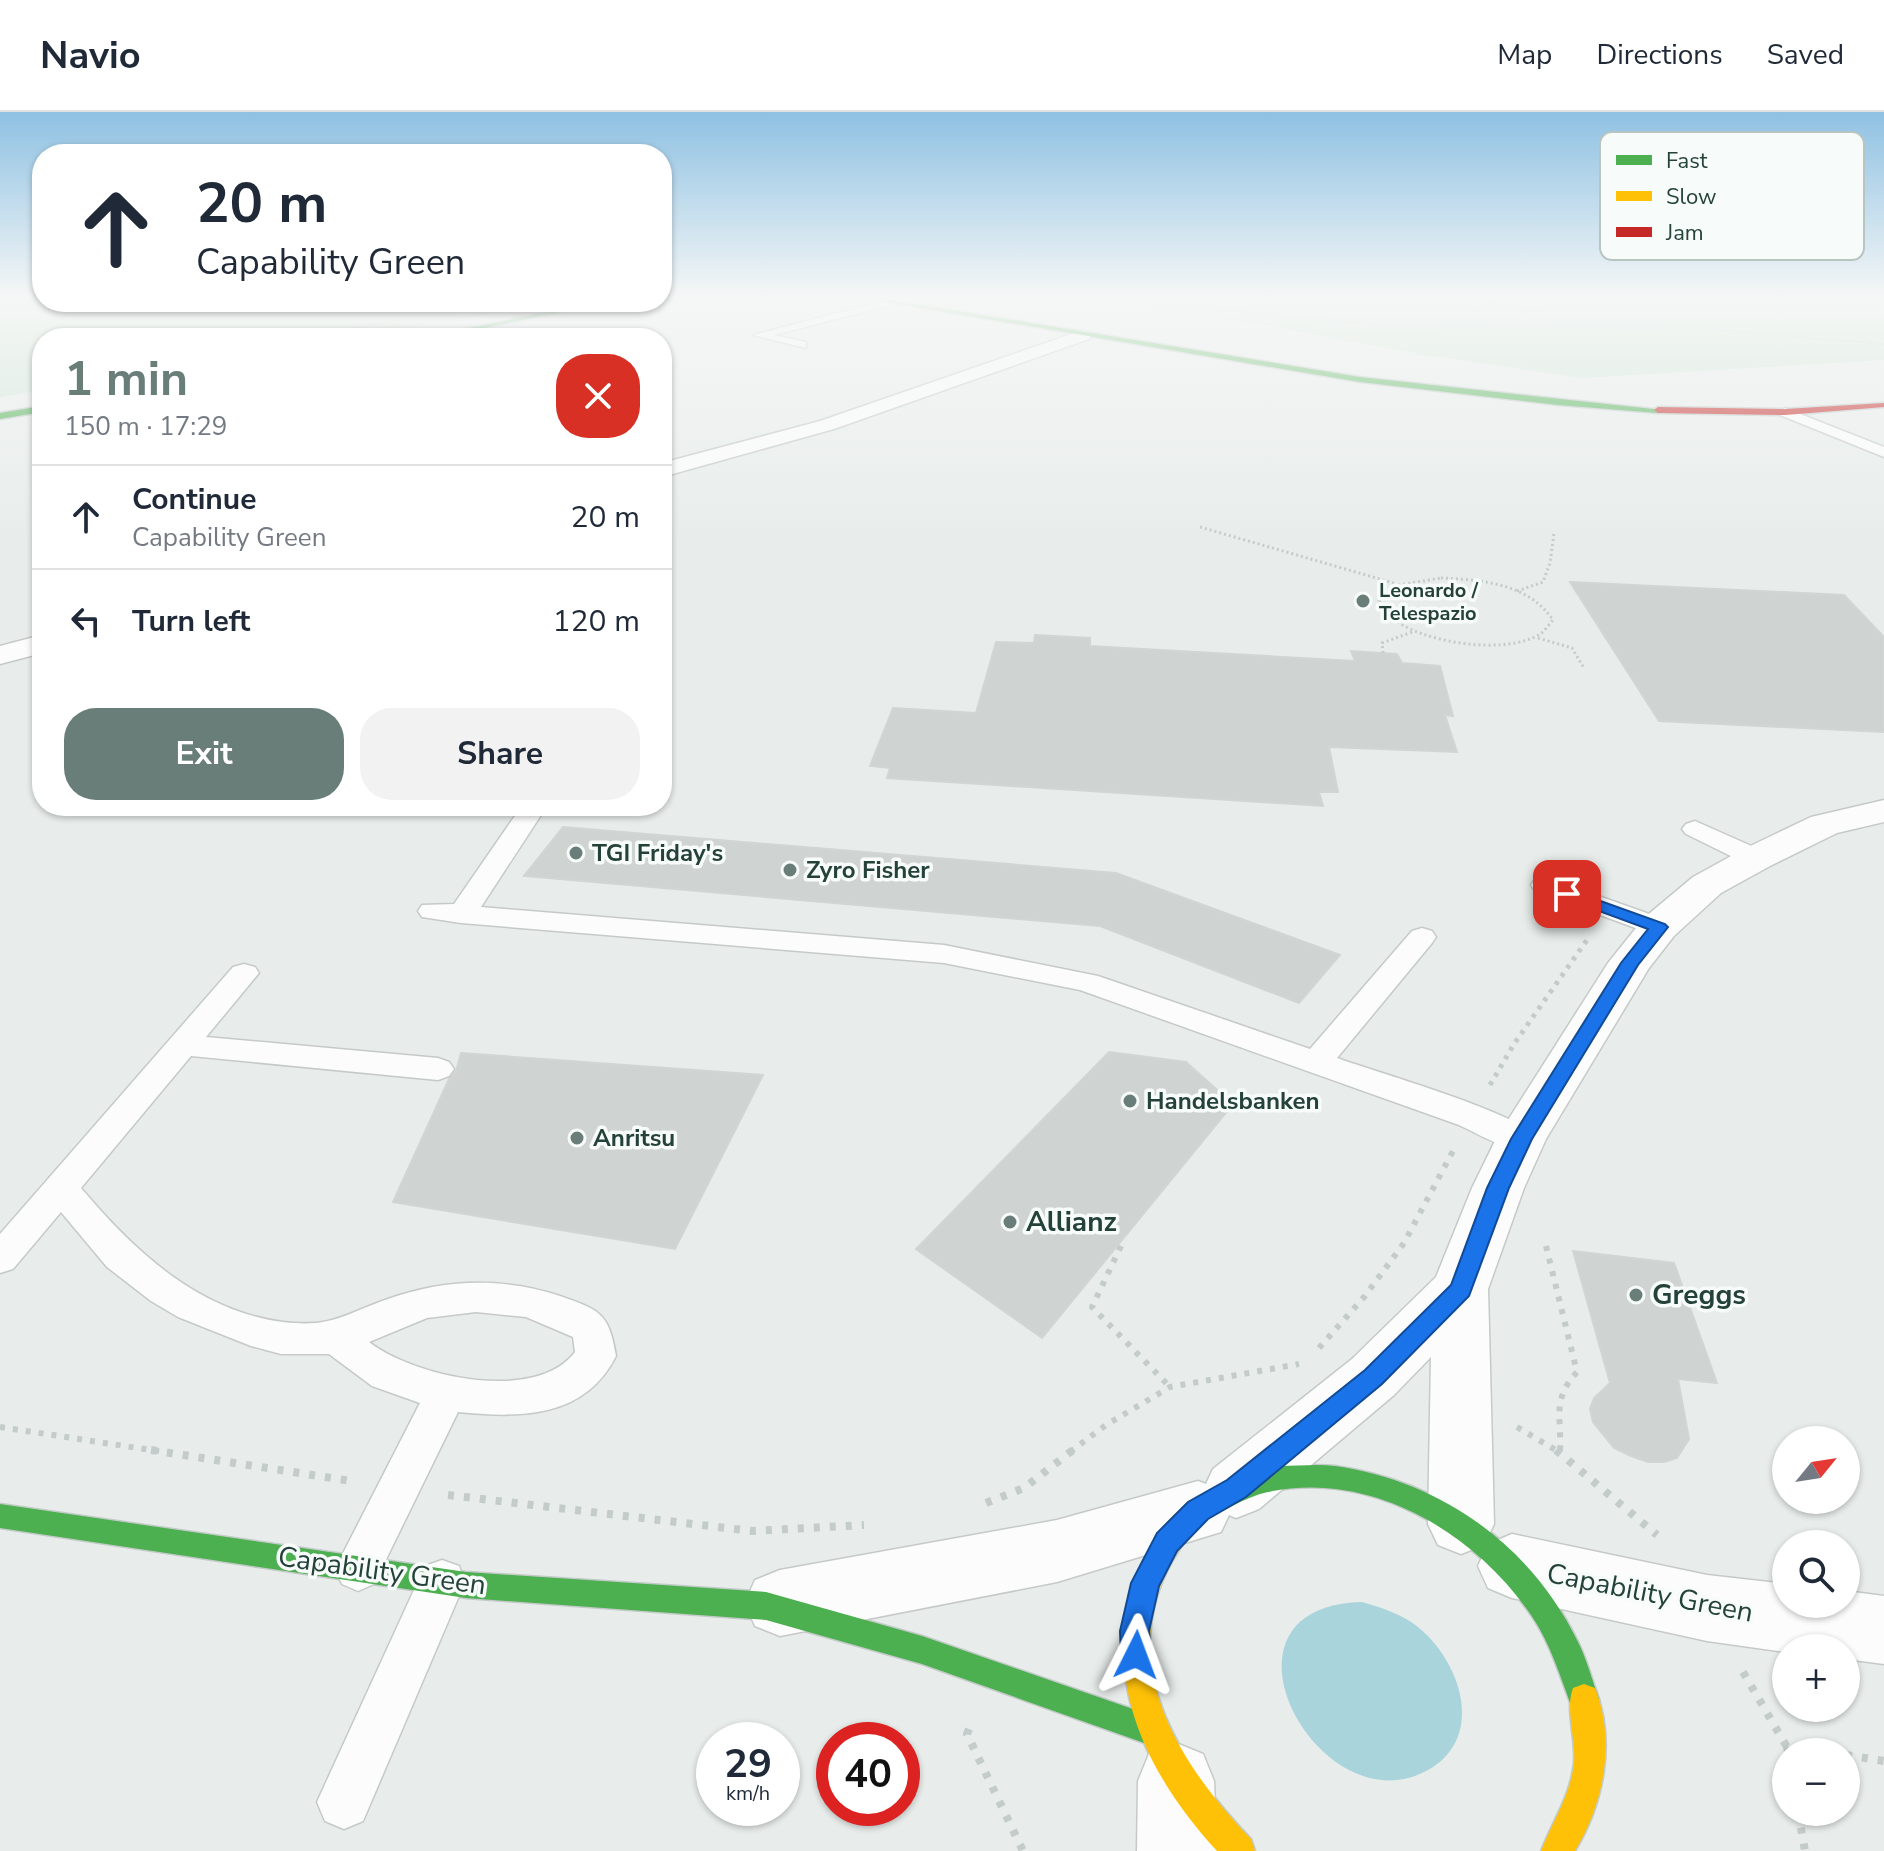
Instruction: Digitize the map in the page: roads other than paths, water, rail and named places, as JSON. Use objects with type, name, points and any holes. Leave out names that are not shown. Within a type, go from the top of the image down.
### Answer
[{"type":"street","points":[[672,467],[827,425],[957,379]]},
{"type":"street","points":[[1360,379],[1560,405],[1713,413],[1884,405]]},
{"type":"street","points":[[0,416],[32,411]]},
{"type":"street","points":[[0,655],[32,647]]},
{"type":"street","points":[[1461,1524],[1460,1289],[1498,1188],[1521,1139],[1630,963],[1659,927],[1707,885],[1756,858],[1824,825],[1882,813]]},
{"type":"street","points":[[1239,1851],[1168,1787],[1137,1679],[1135,1631],[1145,1583],[1167,1542],[1373,1377],[1460,1289]]},
{"type":"street","points":[[766,1606],[1057,1551],[1289,1476],[1346,1478],[1405,1494],[1461,1524],[1512,1566],[1556,1625],[1585,1692],[1592,1763],[1574,1830],[1557,1851]]},
{"type":"street","name":"Capability Green","points":[[0,1516],[442,1582],[766,1606],[922,1650],[1168,1787]]},
{"type":"street","name":"Capability Green","points":[[1512,1566],[1707,1608],[1884,1630]]},
{"type":"lane","points":[[1785,412],[1884,452]]},
{"type":"lane","points":[[527,816],[447,913],[944,954],[1087,982],[1317,1061],[1471,1117],[1521,1139]]},
{"type":"lane","points":[[1695,829],[1756,858]]},
{"type":"lane","points":[[1545,885],[1659,927]]},
{"type":"lane","points":[[1317,1061],[1422,937]]},
{"type":"lane","points":[[0,1259],[244,973]]},
{"type":"lane","points":[[180,1045],[438,1069]]},
{"type":"lane","points":[[60,1187],[121,1258],[183,1302],[259,1334],[292,1340],[337,1337],[407,1308],[462,1297],[529,1302],[569,1313],[592,1329],[596,1356],[575,1381],[545,1392],[494,1398],[446,1393],[399,1381],[364,1364],[337,1337]]},
{"type":"lane","points":[[358,1569],[446,1393]]},
{"type":"lane","points":[[344,1802],[442,1582]]},
{"type":"water","points":[[1362,1602],[1412,1622],[1446,1659],[1455,1679],[1461,1699],[1462,1719],[1457,1739],[1446,1756],[1428,1770],[1387,1780],[1349,1770],[1316,1745],[1293,1710],[1282,1673],[1288,1639],[1313,1613]]},
{"type":"place","name":"Leonardo / Telespazio","points":[[1363,601]]},
{"type":"place","name":"TGI Friday's","points":[[576,853]]},
{"type":"place","name":"Zyro Fisher","points":[[790,870]]},
{"type":"place","name":"Handelsbanken","points":[[1130,1101]]},
{"type":"place","name":"Anritsu","points":[[577,1138]]},
{"type":"place","name":"Allianz","points":[[1010,1222]]},
{"type":"place","name":"Greggs","points":[[1636,1295]]}]
